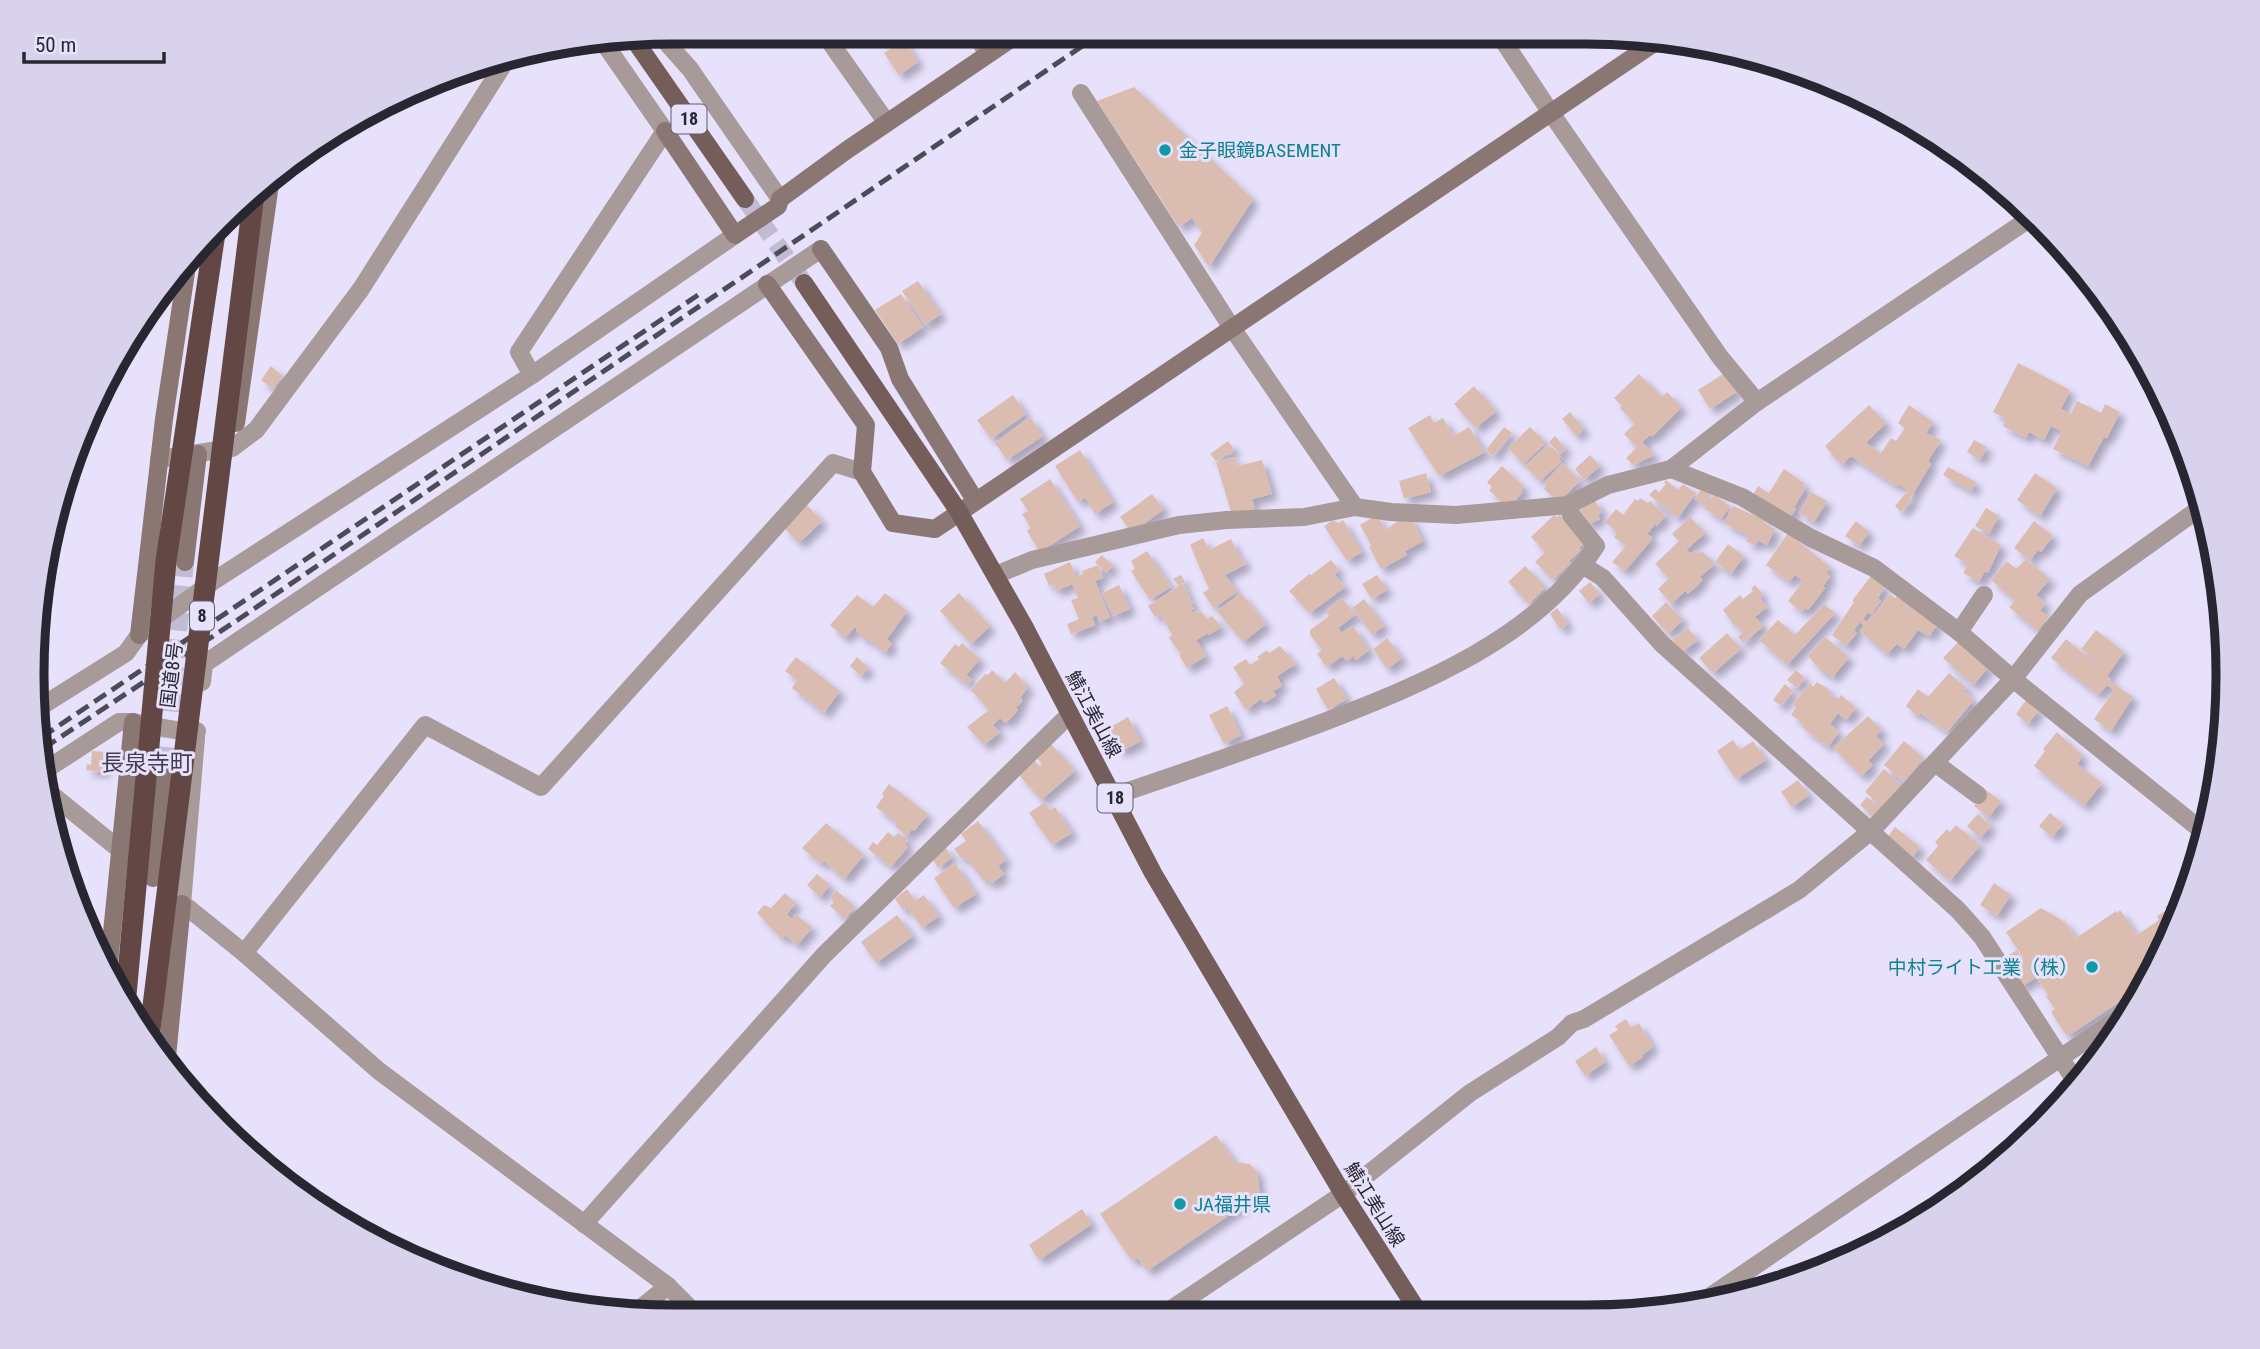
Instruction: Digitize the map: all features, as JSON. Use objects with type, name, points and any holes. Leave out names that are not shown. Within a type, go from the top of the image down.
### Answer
[{"type":"highway","name":"国道8号","points":[[151,1026],[253,206]]},
{"type":"highway","name":"国道8号","points":[[127,987],[166,561],[213,244]]},
{"type":"main road","name":"18","points":[[639,45],[745,199]]},
{"type":"main road","name":"鯖江美山線","points":[[804,283],[959,512],[996,575],[1153,873],[1343,1194],[1414,1305]]},
{"type":"street","points":[[668,44],[690,69],[780,199]]},
{"type":"street","points":[[831,44],[887,123]]},
{"type":"street","points":[[982,44],[988,54]]},
{"type":"street","points":[[45,704],[126,653],[139,635],[215,580],[532,375],[778,206],[780,199],[1003,44]]},
{"type":"street","points":[[1506,44],[1720,357],[1757,402]]},
{"type":"street","points":[[767,284],[866,425],[862,472],[894,523],[935,529],[1648,47]]},
{"type":"street","points":[[607,48],[735,235]]},
{"type":"street","points":[[159,459],[232,448],[256,430],[361,289],[501,68]]},
{"type":"street","points":[[1081,93],[1232,328],[1355,507]]},
{"type":"street","points":[[532,375],[519,352],[665,131]]},
{"type":"street","points":[[215,580],[269,192]]},
{"type":"street","points":[[996,575],[1032,560],[1179,525],[1304,517],[1355,507],[1391,512],[1456,515],[1568,506],[1608,485],[1671,469],[1757,402],[2025,222]]},
{"type":"street","points":[[168,1049],[204,664],[821,249],[889,348],[900,379],[975,500]]},
{"type":"street","points":[[139,635],[159,459],[185,277]]},
{"type":"street","points":[[185,562],[198,454]]},
{"type":"street","points":[[244,953],[425,725],[541,787],[833,463],[862,472]]},
{"type":"street","points":[[1671,469],[1742,497],[1800,532],[1874,568],[1959,632],[2013,679],[2197,827]]},
{"type":"street","points":[[1114,796],[1273,741],[1382,699],[1469,657],[1545,606],[1584,566],[1597,547],[1571,515],[1568,506]]},
{"type":"street","points":[[1177,1305],[1343,1194],[1470,1093],[1558,1037],[1572,1023],[1584,1019],[1800,890],[1871,831],[2013,679],[2080,594],[2195,512]]},
{"type":"street","points":[[1584,566],[1604,578],[1662,644],[1958,910],[1982,937],[2072,1075]]},
{"type":"street","points":[[1959,632],[1984,595]]},
{"type":"street","points":[[584,1224],[824,955],[1070,714]]},
{"type":"street","points":[[51,767],[119,722],[133,722],[196,734]]},
{"type":"street","points":[[110,955],[133,722]]},
{"type":"street","points":[[1935,763],[1978,795]]},
{"type":"street","points":[[153,878],[164,765]]},
{"type":"street","points":[[56,798],[244,953],[379,1072],[668,1286],[687,1305]]},
{"type":"street","points":[[1718,1291],[2111,1024]]},
{"type":"street","points":[[645,1304],[668,1286]]},
{"type":"building","points":[[898,44],[907,44],[918,62],[899,75],[884,53]]},
{"type":"building","name":"金子眼鏡BASEMENT","points":[[1134,87],[1253,199],[1209,267],[1194,245],[1202,233],[1192,218],[1179,227],[1097,101]]},
{"type":"building","points":[[918,281],[941,314],[925,325],[902,291]]},
{"type":"building","points":[[901,294],[923,327],[898,344],[875,310]]},
{"type":"building","points":[[2018,363],[2070,390],[2061,409],[2071,414],[2077,401],[2101,413],[2105,404],[2120,412],[2088,466],[2053,449],[2062,431],[2051,426],[2044,440],[2029,432],[2026,438],[2003,426],[2006,419],[1993,412]]},
{"type":"building","points":[[271,366],[283,376],[273,389],[261,380]]},
{"type":"building","points":[[1639,374],[1662,397],[1667,392],[1682,407],[1652,437],[1650,435],[1642,442],[1655,455],[1633,465],[1626,458],[1637,447],[1624,434],[1635,423],[1614,398]]},
{"type":"building","points":[[1723,374],[1738,391],[1710,409],[1698,390]]},
{"type":"building","points":[[1474,386],[1496,411],[1476,428],[1454,404]]},
{"type":"building","points":[[1013,395],[1026,414],[991,439],[977,420]]},
{"type":"building","points":[[1869,405],[1886,423],[1866,443],[1881,453],[1891,438],[1896,441],[1905,428],[1898,423],[1909,405],[1933,422],[1926,433],[1941,440],[1928,461],[1931,464],[1910,499],[1912,501],[1901,512],[1895,506],[1908,490],[1898,484],[1896,486],[1851,456],[1841,465],[1825,446]]},
{"type":"building","points":[[1570,412],[1584,429],[1576,436],[1562,419]]},
{"type":"building","points":[[1430,415],[1434,423],[1443,418],[1454,436],[1469,427],[1485,452],[1439,476],[1408,428]]},
{"type":"building","points":[[1030,417],[1043,436],[1007,460],[995,443]]},
{"type":"building","points":[[1504,427],[1512,433],[1493,456],[1486,450]]},
{"type":"building","points":[[1530,427],[1546,443],[1523,464],[1508,448]]},
{"type":"building","points":[[1555,436],[1566,449],[1560,454],[1549,442]]},
{"type":"building","points":[[1974,440],[1987,447],[1980,460],[1967,452]]},
{"type":"building","points":[[1228,441],[1234,449],[1231,450],[1233,452],[1216,461],[1210,454]]},
{"type":"building","points":[[1547,445],[1561,457],[1561,462],[1540,481],[1525,466]]},
{"type":"building","points":[[1080,450],[1113,502],[1095,514],[1085,497],[1078,502],[1055,466]]},
{"type":"building","points":[[1590,455],[1600,466],[1584,480],[1575,469]]},
{"type":"building","points":[[1235,457],[1237,466],[1262,460],[1272,494],[1252,499],[1255,509],[1232,515],[1216,462]]},
{"type":"building","points":[[1562,463],[1580,481],[1558,502],[1544,489],[1544,483]]},
{"type":"building","points":[[1502,466],[1524,487],[1521,490],[1523,492],[1508,508],[1489,490],[1492,487],[1487,482]]},
{"type":"building","points":[[1948,467],[1976,482],[1971,491],[1943,475]]},
{"type":"building","points":[[1784,469],[1804,483],[1802,485],[1806,488],[1789,519],[1753,495],[1758,486],[1769,493]]},
{"type":"building","points":[[1426,473],[1431,492],[1404,499],[1399,481]]},
{"type":"building","points":[[2035,473],[2057,488],[2040,516],[2017,500]]},
{"type":"building","points":[[1050,479],[1080,526],[1040,552],[1027,531],[1031,528],[1022,514],[1028,511],[1020,499]]},
{"type":"building","points":[[1666,480],[1678,490],[1683,484],[1696,493],[1678,518],[1649,495],[1655,489],[1659,492]]},
{"type":"building","points":[[1701,489],[1711,495],[1704,505],[1695,499]]},
{"type":"building","points":[[1811,492],[1827,501],[1814,522],[1799,513]]},
{"type":"building","points":[[1152,494],[1164,509],[1132,533],[1120,517]]},
{"type":"building","points":[[1714,495],[1730,506],[1721,519],[1704,508]]},
{"type":"building","points":[[1640,498],[1648,503],[1650,501],[1666,515],[1647,534],[1653,538],[1625,571],[1612,562],[1626,546],[1614,537],[1617,532],[1605,522],[1616,509],[1623,515],[1635,499],[1638,501]]},
{"type":"building","points":[[1594,499],[1602,512],[1598,514],[1600,519],[1587,525],[1577,508]]},
{"type":"building","points":[[807,505],[822,521],[799,543],[784,528]]},
{"type":"building","points":[[1733,506],[1765,520],[1764,523],[1775,529],[1767,545],[1758,540],[1755,546],[1746,541],[1749,536],[1724,523]]},
{"type":"building","points":[[1986,508],[1999,516],[1989,534],[1975,526]]},
{"type":"building","points":[[1376,515],[1386,530],[1403,517],[1410,517],[1423,541],[1405,551],[1407,555],[1381,569],[1360,525]]},
{"type":"building","points":[[1554,515],[1560,515],[1585,542],[1569,561],[1571,563],[1553,580],[1535,562],[1545,552],[1531,537]]},
{"type":"building","points":[[1690,517],[1705,533],[1686,550],[1691,554],[1696,550],[1699,553],[1702,551],[1715,564],[1700,577],[1703,580],[1688,594],[1685,591],[1672,604],[1658,589],[1669,578],[1655,564],[1679,541],[1672,534]]},
{"type":"building","points":[[1333,520],[1339,523],[1343,520],[1362,552],[1347,561],[1324,526]]},
{"type":"building","points":[[1856,521],[1869,532],[1859,546],[1845,536]]},
{"type":"building","points":[[2034,521],[2053,536],[2041,552],[2038,550],[2030,560],[2014,548]]},
{"type":"building","points":[[1973,528],[2001,545],[1988,573],[1985,571],[1979,582],[1963,573],[1968,565],[1954,556]]},
{"type":"building","points":[[1788,533],[1830,567],[1826,572],[1830,577],[1823,586],[1825,588],[1808,610],[1806,608],[1802,612],[1788,601],[1803,581],[1795,575],[1789,582],[1766,565]]},
{"type":"building","points":[[1203,538],[1209,550],[1231,539],[1246,564],[1225,575],[1237,592],[1214,608],[1203,593],[1209,589],[1190,545]]},
{"type":"building","points":[[1728,544],[1744,556],[1731,574],[1715,562]]},
{"type":"building","points":[[1147,551],[1171,587],[1150,600],[1131,571],[1135,569],[1131,561]]},
{"type":"building","points":[[1102,555],[1113,566],[1106,573],[1095,562]]},
{"type":"building","points":[[2026,559],[2050,579],[2036,595],[2046,604],[2040,610],[2049,617],[2037,631],[2009,607],[2015,601],[1991,580],[2007,561],[2016,569]]},
{"type":"building","points":[[1331,560],[1339,570],[1334,574],[1345,587],[1310,613],[1289,591]]},
{"type":"building","points":[[1070,562],[1076,577],[1083,574],[1082,571],[1098,565],[1103,578],[1095,581],[1110,617],[1099,622],[1097,615],[1092,617],[1095,625],[1071,634],[1067,624],[1079,619],[1071,600],[1078,598],[1072,584],[1056,591],[1054,585],[1049,586],[1044,574]]},
{"type":"building","points":[[1525,566],[1546,587],[1529,604],[1508,582]]},
{"type":"building","points":[[1181,575],[1185,582],[1181,584],[1188,591],[1186,592],[1193,603],[1193,613],[1196,610],[1198,613],[1201,611],[1207,619],[1212,616],[1221,627],[1196,640],[1206,656],[1187,668],[1169,638],[1172,635],[1165,622],[1160,615],[1155,617],[1148,606],[1179,586],[1173,579]]},
{"type":"building","points":[[1377,575],[1387,590],[1372,599],[1362,584]]},
{"type":"building","points":[[1871,576],[1885,587],[1878,598],[1881,601],[1871,615],[1868,612],[1863,619],[1867,622],[1890,594],[1895,598],[1898,595],[1911,606],[1911,610],[1915,605],[1938,624],[1929,636],[1918,630],[1904,649],[1897,644],[1887,654],[1860,631],[1864,626],[1860,622],[1854,630],[1857,633],[1846,646],[1832,635]]},
{"type":"building","points":[[1590,582],[1600,594],[1589,603],[1579,591]]},
{"type":"building","points":[[1119,585],[1130,609],[1113,616],[1102,593]]},
{"type":"building","points":[[1755,585],[1763,594],[1759,597],[1767,607],[1755,617],[1764,626],[1743,643],[1738,637],[1744,631],[1733,624],[1723,610],[1740,595],[1743,599],[1753,591],[1751,589]]},
{"type":"building","points":[[885,593],[907,611],[887,639],[892,644],[885,653],[867,638],[865,640],[855,627],[845,638],[830,625],[857,595],[873,607]]},
{"type":"building","points":[[959,593],[990,626],[971,644],[940,611]]},
{"type":"building","points":[[1241,593],[1266,624],[1243,642],[1217,611]]},
{"type":"building","points":[[1342,598],[1355,615],[1338,628],[1342,633],[1353,626],[1369,650],[1356,660],[1353,656],[1347,661],[1342,656],[1327,667],[1317,654],[1322,650],[1310,635],[1310,630],[1329,616],[1326,611]]},
{"type":"building","points":[[1364,599],[1384,626],[1372,635],[1352,608]]},
{"type":"building","points":[[1666,602],[1683,620],[1668,634],[1652,616]]},
{"type":"building","points":[[1824,604],[1835,613],[1787,665],[1759,640],[1778,620],[1795,635]]},
{"type":"building","points":[[1557,608],[1568,624],[1560,629],[1550,614]]},
{"type":"building","points":[[1688,628],[1698,640],[1682,652],[1672,640]]},
{"type":"building","points":[[2096,630],[2124,652],[2107,676],[2133,697],[2111,731],[2094,719],[2114,690],[2107,685],[2098,695],[2051,658],[2066,639],[2099,666],[2081,649]]},
{"type":"building","points":[[1727,633],[1741,649],[1713,673],[1699,658]]},
{"type":"building","points":[[1825,637],[1849,657],[1832,678],[1825,671],[1823,673],[1808,656]]},
{"type":"building","points":[[1387,638],[1402,658],[1387,669],[1373,649]]},
{"type":"building","points":[[1960,640],[1989,667],[1973,685],[1943,658]]},
{"type":"building","points":[[962,643],[980,659],[966,675],[972,680],[967,685],[940,663],[955,644],[959,647]]},
{"type":"building","points":[[1280,646],[1296,664],[1277,676],[1282,686],[1273,691],[1276,696],[1264,703],[1261,699],[1246,710],[1234,692],[1244,684],[1233,667],[1246,659],[1250,665],[1267,650],[1269,653]]},
{"type":"building","points":[[796,657],[840,691],[824,713],[792,688],[797,680],[785,671]]},
{"type":"building","points":[[857,657],[869,668],[861,676],[850,666]]},
{"type":"building","points":[[992,670],[1005,683],[1015,672],[1028,687],[1020,698],[1023,700],[1016,708],[1018,710],[1006,723],[1000,718],[993,725],[1000,732],[984,745],[967,727],[989,710],[971,690]]},
{"type":"building","points":[[1796,670],[1805,678],[1797,688],[1787,680]]},
{"type":"building","points":[[1949,673],[1967,688],[1964,691],[1974,700],[1947,732],[1906,706],[1918,689],[1928,697]]},
{"type":"building","points":[[1334,678],[1347,699],[1328,710],[1316,689]]},
{"type":"building","points":[[1817,682],[1830,690],[1827,692],[1832,696],[1838,699],[1841,695],[1856,708],[1846,720],[1838,713],[1830,724],[1839,732],[1828,747],[1791,715],[1796,707],[1793,704],[1810,683],[1813,687]]},
{"type":"building","points":[[1785,684],[1793,691],[1781,706],[1773,700]]},
{"type":"building","points":[[2026,700],[2039,710],[2028,724],[2016,714]]},
{"type":"building","points":[[1227,706],[1241,735],[1224,744],[1209,715]]},
{"type":"building","points":[[1868,716],[1882,730],[1876,736],[1884,744],[1868,761],[1873,765],[1861,776],[1833,748]]},
{"type":"building","points":[[1128,717],[1141,741],[1120,752],[1107,729]]},
{"type":"building","points":[[2057,732],[2083,756],[2077,764],[2102,783],[2084,806],[2034,766]]},
{"type":"building","points":[[1733,740],[1740,750],[1753,741],[1766,760],[1736,779],[1717,751]]},
{"type":"building","points":[[1904,741],[1924,758],[1904,782],[1884,765]]},
{"type":"building","points":[[1051,744],[1075,771],[1041,800],[1018,774],[1034,760],[1040,767],[1042,764],[1036,757]]},
{"type":"building","points":[[92,751],[106,752],[104,772],[86,770],[87,764],[91,765]]},
{"type":"building","points":[[1884,769],[1901,785],[1882,807],[1865,792]]},
{"type":"building","points":[[1798,780],[1809,795],[1792,807],[1781,792]]},
{"type":"building","points":[[889,784],[928,814],[907,836],[895,826],[897,823],[876,807]]},
{"type":"building","points":[[1986,790],[2001,801],[1989,817],[1974,806]]},
{"type":"building","points":[[1867,797],[1881,809],[1873,817],[1860,805]]},
{"type":"building","points":[[1045,802],[1050,810],[1055,807],[1072,833],[1052,845],[1029,813]]},
{"type":"building","points":[[2050,813],[2063,824],[2052,837],[2039,826]]},
{"type":"building","points":[[1978,814],[1991,826],[1980,838],[1967,826]]},
{"type":"building","points":[[978,821],[1006,860],[998,866],[1004,874],[991,884],[987,879],[984,881],[965,857],[962,859],[954,849],[966,841],[961,834]]},
{"type":"building","points":[[826,823],[864,855],[844,879],[824,861],[821,864],[802,848]]},
{"type":"building","points":[[1956,825],[1980,845],[1950,881],[1926,860],[1938,846],[1935,842],[1947,829],[1950,832]]},
{"type":"building","points":[[1895,827],[1920,847],[1912,857],[1887,838]]},
{"type":"building","points":[[888,832],[894,837],[898,833],[908,840],[904,844],[908,847],[891,867],[868,849],[873,842],[877,845]]},
{"type":"building","points":[[944,845],[952,857],[938,868],[932,858]]},
{"type":"building","points":[[955,863],[976,894],[954,908],[934,878]]},
{"type":"building","points":[[817,874],[830,885],[820,897],[807,885]]},
{"type":"building","points":[[1994,883],[2011,895],[1997,916],[1980,905]]},
{"type":"building","points":[[907,889],[915,901],[924,895],[939,916],[922,928],[907,907],[903,910],[895,899]]},
{"type":"building","points":[[836,890],[855,907],[845,919],[830,906],[834,902],[830,899]]},
{"type":"building","points":[[785,893],[796,903],[787,914],[792,919],[796,914],[812,928],[797,945],[785,935],[782,939],[757,913],[764,905],[771,908]]},
{"type":"building","name":"中村ライト工業（株）","points":[[2174,901],[2128,996],[2066,1035],[2051,1012],[2055,1009],[2046,996],[2048,995],[2006,932],[2041,908],[2065,922],[2076,938],[2120,910],[2137,935],[2159,920],[2157,916],[2167,910],[2165,907]]},
{"type":"building","points":[[897,915],[913,936],[876,963],[861,942]]},
{"type":"building","points":[[2017,950],[2035,978],[2020,988],[2001,960]]},
{"type":"building","points":[[1626,1019],[1631,1028],[1639,1023],[1653,1047],[1629,1066],[1609,1035],[1618,1030],[1615,1026]]},
{"type":"building","points":[[1596,1047],[1605,1062],[1585,1076],[1575,1061]]},
{"type":"building","name":"JA福井県","points":[[1216,1135],[1235,1162],[1250,1164],[1257,1172],[1260,1194],[1147,1271],[1138,1258],[1132,1261],[1100,1214]]},
{"type":"building","points":[[1082,1209],[1092,1224],[1039,1260],[1029,1245]]},
{"type":"tunnel","points":[[745,199],[802,280]]},
{"type":"tunnel","points":[[165,765],[185,562]]},
{"type":"railway","points":[[48,745],[239,619],[1085,44]]},
{"type":"railway","points":[[47,734],[698,295]]},
{"type":"place","name":"金子眼鏡BASEMENT","points":[[1165,150]]},
{"type":"place","name":"中村ライト工業（株）","points":[[2092,967]]},
{"type":"place","name":"JA福井県","points":[[1180,1204]]},
{"type":"district","name":"長泉寺町","points":[[147,763]]}]
